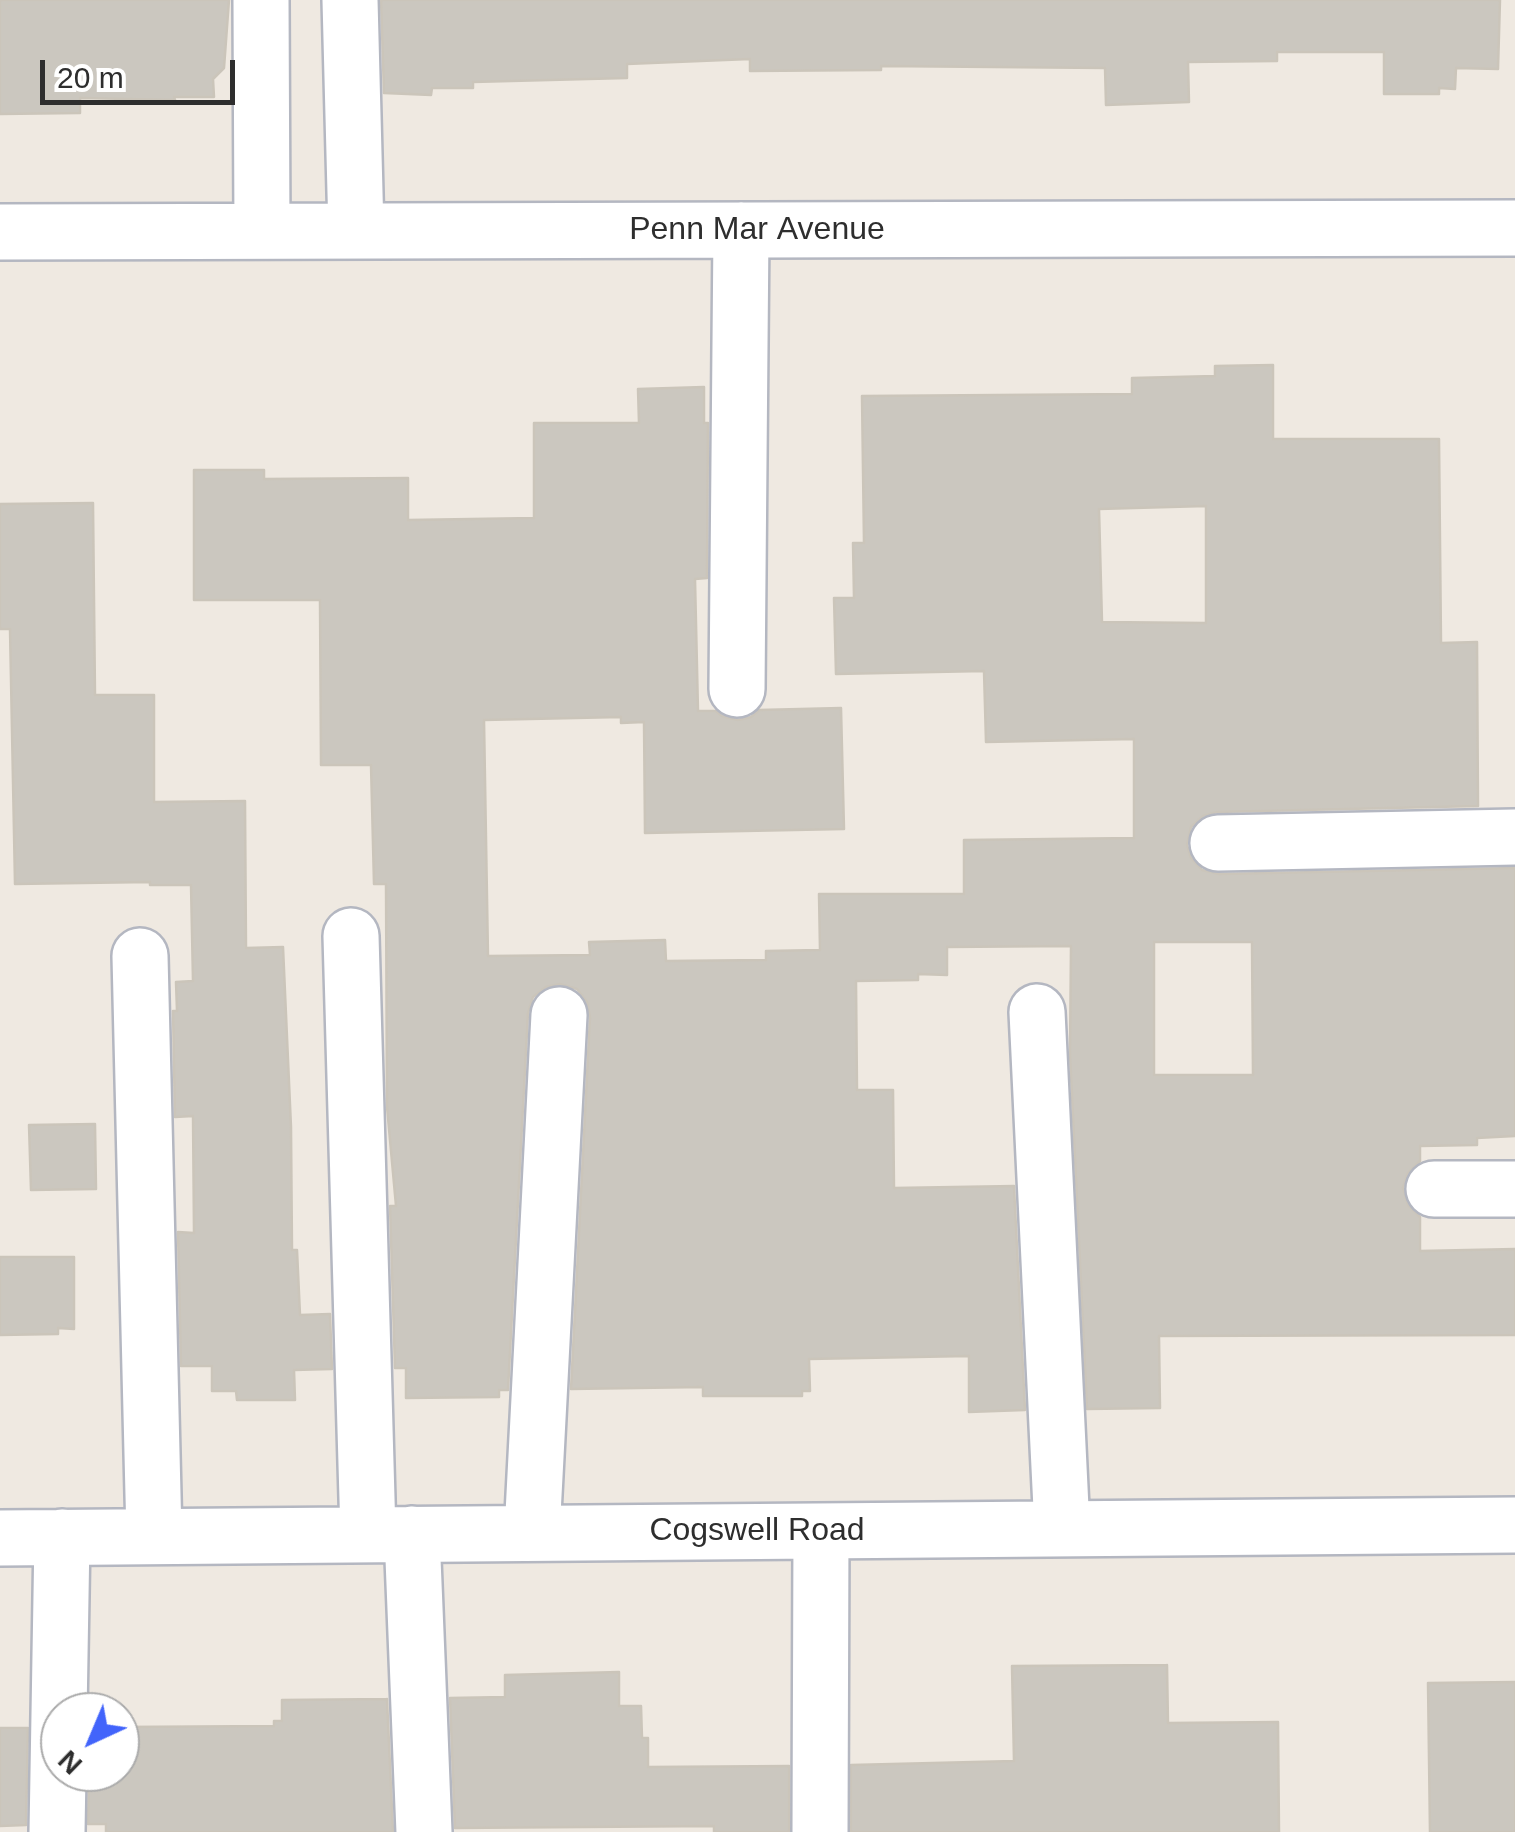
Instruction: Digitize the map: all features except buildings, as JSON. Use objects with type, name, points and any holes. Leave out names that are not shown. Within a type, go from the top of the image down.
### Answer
[{"type":"street","points":[[262,0],[262,231]]},
{"type":"street","points":[[350,0],[356,231]]},
{"type":"street","name":"Penn Mar Avenue","points":[[0,232],[1515,228]]},
{"type":"street","points":[[736,689],[742,230]]},
{"type":"street","points":[[1218,843],[1515,837]]},
{"type":"street","points":[[351,936],[390,1534],[424,1832]]},
{"type":"street","points":[[140,956],[154,1536]]},
{"type":"street","points":[[1037,1012],[1062,1529]]},
{"type":"street","points":[[532,1533],[559,1015]]},
{"type":"street","points":[[1434,1189],[1515,1189]]},
{"type":"street","name":"Cogswell Road","points":[[0,1538],[1515,1525]]},
{"type":"street","points":[[820,1832],[821,1530]]},
{"type":"street","points":[[57,1832],[62,1537]]}]
